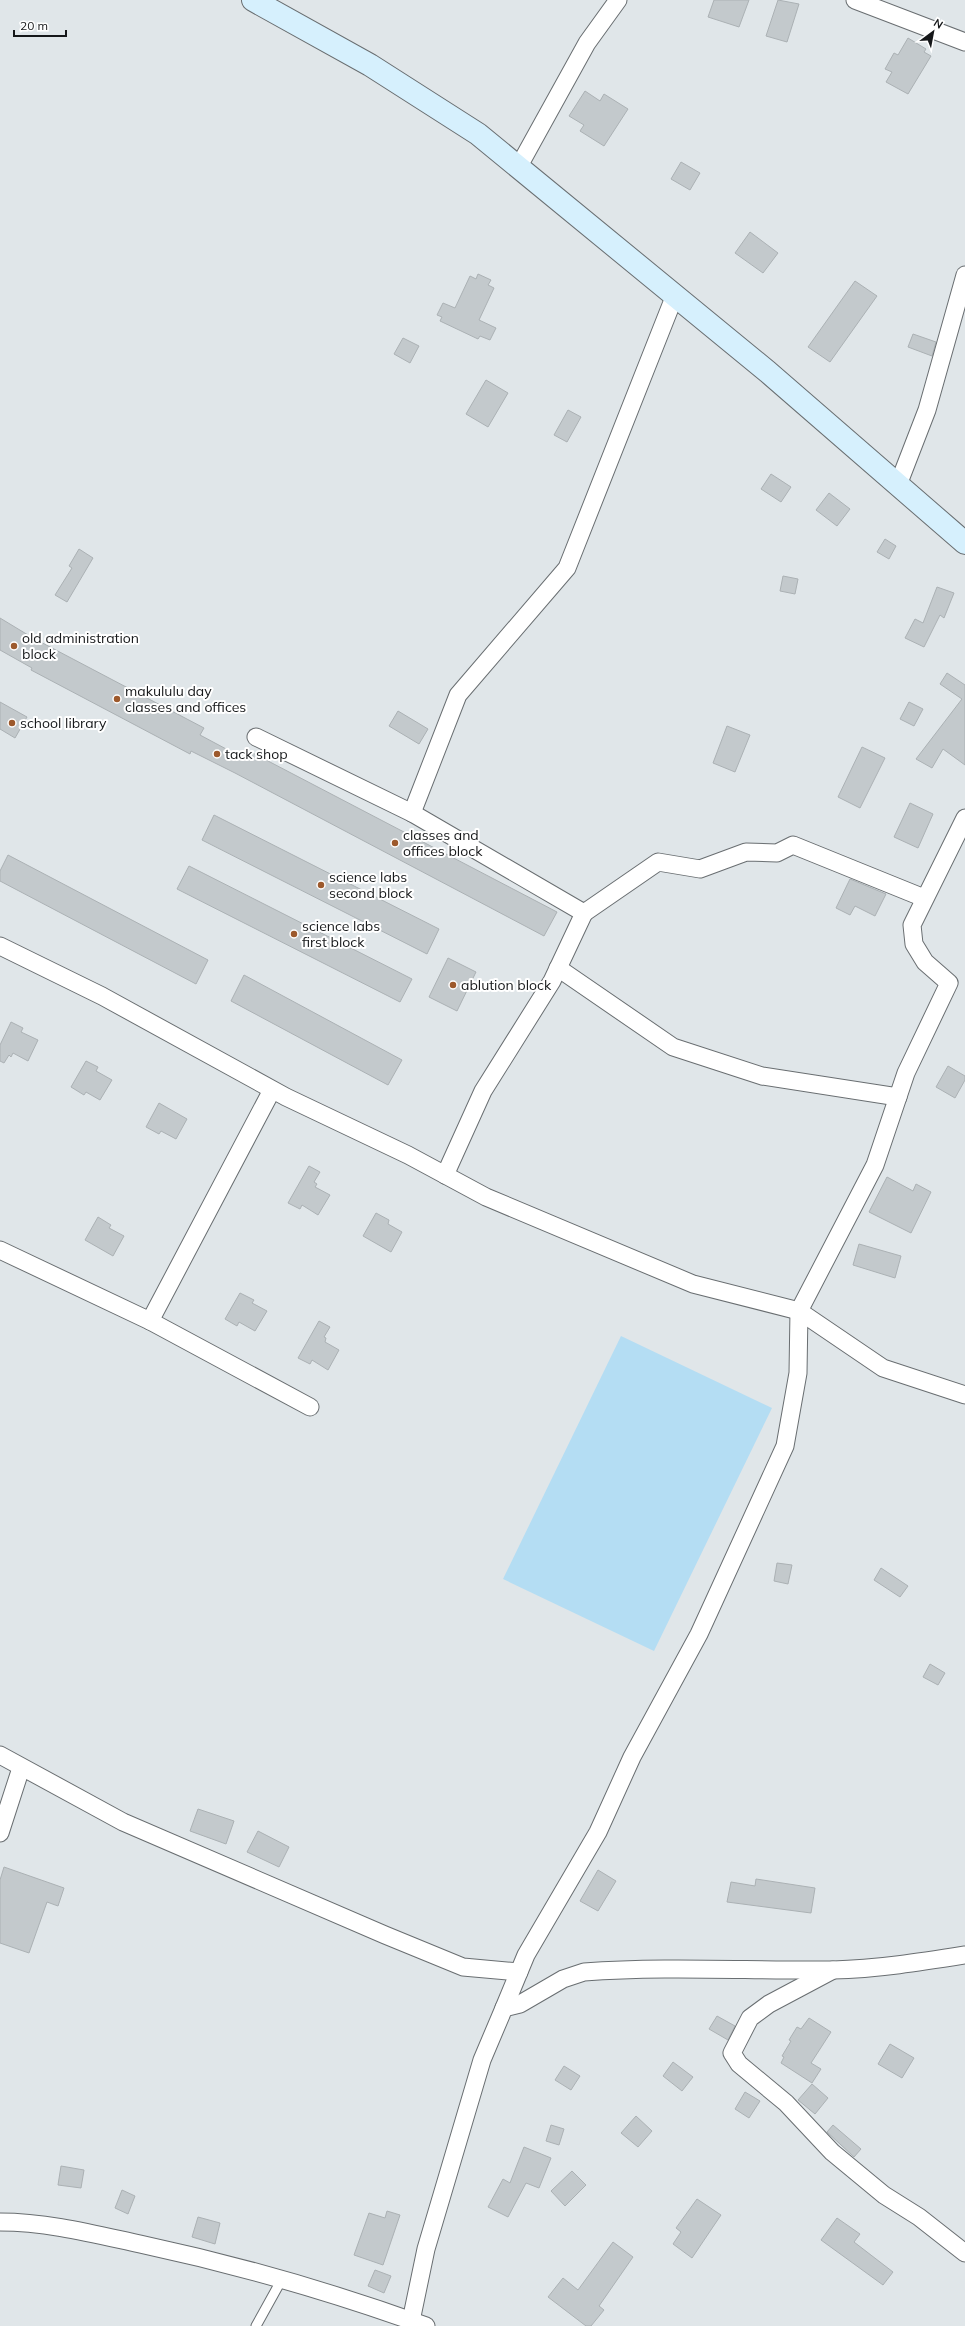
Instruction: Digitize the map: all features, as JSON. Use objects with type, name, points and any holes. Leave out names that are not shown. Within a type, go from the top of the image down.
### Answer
[{"type":"street","points":[[253,0],[376,69],[478,134],[519,166],[768,372],[965,543]]},
{"type":"street","points":[[519,166],[586,44],[618,0]]},
{"type":"street","points":[[855,0],[965,42]]},
{"type":"street","points":[[898,485],[927,410],[965,275]]},
{"type":"street","points":[[412,813],[458,695],[567,568],[675,295]]},
{"type":"street","points":[[256,737],[412,813],[584,913]]},
{"type":"street","points":[[0,2222],[63,2227],[218,2260],[358,2301],[418,2323],[419,2277],[482,2060],[526,1955],[598,1832],[632,1757],[698,1634],[785,1446],[798,1373],[799,1311],[875,1165],[906,1074],[949,983],[925,962],[914,944],[912,925],[924,898],[965,818]]},
{"type":"street","points":[[445,1175],[483,1091],[558,968],[584,913],[658,862],[700,869],[746,852],[777,853],[793,845],[924,898]]},
{"type":"street","points":[[0,946],[102,996],[272,1090],[445,1175],[486,1197],[693,1284],[799,1311],[883,1368],[965,1395]]},
{"type":"street","points":[[558,968],[673,1047],[762,1076],[898,1097]]},
{"type":"street","points":[[150,1321],[272,1090]]},
{"type":"street","points":[[0,1250],[150,1321],[310,1407]]},
{"type":"street","points":[[0,1755],[21,1768],[123,1822],[392,1938],[463,1967],[519,1972]]},
{"type":"street","points":[[0,1833],[21,1768]]},
{"type":"street","points":[[504,2008],[520,2004],[563,1979],[584,1972],[726,1968],[834,1970],[907,1965],[965,1954]]},
{"type":"street","points":[[834,1970],[769,2004],[750,2018],[732,2053],[740,2064],[786,2103],[832,2152],[884,2195],[919,2217],[965,2253]]},
{"type":"lane","points":[[256,2326],[282,2279]]},
{"type":"shaded area","points":[[621,1336],[772,1408],[654,1651],[503,1579]]},
{"type":"building","points":[[714,0],[749,0],[739,27],[708,17]]},
{"type":"building","points":[[778,0],[799,4],[787,42],[766,36]]},
{"type":"building","points":[[908,38],[926,49],[924,52],[931,56],[908,94],[886,82],[892,72],[885,69],[894,53],[898,55]]},
{"type":"building","points":[[585,91],[600,101],[604,94],[628,109],[604,146],[580,131],[584,125],[569,116]]},
{"type":"building","points":[[681,162],[700,173],[690,190],[671,179]]},
{"type":"building","points":[[750,232],[778,253],[763,273],[735,253]]},
{"type":"building","points":[[478,274],[491,280],[488,285],[494,288],[479,320],[496,328],[490,340],[480,336],[478,339],[440,321],[442,317],[437,315],[443,303],[455,308],[470,276],[476,279]]},
{"type":"building","points":[[855,281],[877,296],[830,362],[808,347]]},
{"type":"building","points":[[913,334],[936,342],[932,356],[908,347]]},
{"type":"building","points":[[403,338],[419,346],[410,363],[394,354]]},
{"type":"building","points":[[486,380],[508,393],[488,427],[466,414]]},
{"type":"building","points":[[568,410],[581,417],[567,442],[554,435]]},
{"type":"building","points":[[771,474],[791,487],[781,502],[761,489]]},
{"type":"building","points":[[829,493],[850,509],[837,526],[816,510]]},
{"type":"building","points":[[885,539],[896,546],[889,559],[877,552]]},
{"type":"building","points":[[79,549],[93,558],[67,602],[55,595],[72,568],[69,566]]},
{"type":"building","points":[[783,576],[798,579],[795,594],[780,591]]},
{"type":"building","points":[[937,587],[954,593],[944,618],[940,615],[924,647],[905,638],[915,619],[923,623]]},
{"type":"building","points":[[0,618],[33,638],[204,728],[200,735],[243,758],[247,750],[557,912],[544,936],[235,773],[191,751],[190,754],[31,670],[32,668],[0,650]]},
{"type":"building","points":[[947,673],[965,685],[965,765],[943,749],[932,768],[916,759],[962,699],[940,684]]},
{"type":"building","name":"school library","points":[[0,702],[27,717],[15,738],[0,729]]},
{"type":"building","points":[[909,702],[923,709],[914,726],[900,719]]},
{"type":"building","points":[[398,711],[428,729],[419,744],[389,726]]},
{"type":"building","points":[[727,726],[750,735],[735,772],[713,763]]},
{"type":"building","points":[[862,747],[885,758],[860,808],[838,797]]},
{"type":"building","points":[[910,803],[933,814],[918,848],[894,837]]},
{"type":"building","name":"science labs second block","points":[[214,815],[439,929],[427,954],[202,840]]},
{"type":"building","points":[[8,855],[208,960],[196,984],[0,881],[0,871]]},
{"type":"building","name":"science labs first block","points":[[189,866],[412,979],[400,1002],[177,889]]},
{"type":"building","points":[[850,879],[886,894],[875,916],[855,906],[850,915],[836,908]]},
{"type":"building","name":"ablution block","points":[[448,958],[476,972],[457,1011],[429,997]]},
{"type":"building","points":[[244,975],[402,1060],[388,1085],[231,1001]]},
{"type":"building","points":[[11,1022],[23,1028],[21,1032],[38,1040],[28,1061],[13,1053],[11,1057],[9,1055],[4,1063],[0,1061],[0,1045]]},
{"type":"building","points":[[86,1061],[98,1067],[96,1071],[112,1080],[100,1100],[86,1092],[84,1095],[71,1087]]},
{"type":"building","points":[[948,1066],[965,1076],[965,1080],[955,1098],[936,1087]]},
{"type":"building","points":[[159,1103],[187,1119],[176,1139],[161,1131],[159,1134],[146,1127]]},
{"type":"building","points":[[309,1166],[320,1172],[314,1182],[317,1184],[315,1187],[330,1195],[318,1215],[302,1205],[300,1209],[288,1203]]},
{"type":"building","points":[[887,1177],[913,1191],[916,1184],[931,1192],[911,1233],[869,1212]]},
{"type":"building","points":[[376,1213],[389,1220],[388,1224],[402,1232],[391,1252],[363,1236]]},
{"type":"building","points":[[98,1217],[111,1225],[109,1228],[124,1236],[113,1256],[85,1240]]},
{"type":"building","points":[[859,1244],[901,1256],[895,1278],[853,1265]]},
{"type":"building","points":[[240,1293],[254,1300],[252,1303],[267,1311],[255,1331],[239,1322],[237,1326],[225,1319]]},
{"type":"building","points":[[319,1321],[330,1327],[324,1337],[326,1338],[325,1342],[339,1350],[328,1370],[312,1360],[310,1364],[298,1358]]},
{"type":"building","points":[[777,1563],[792,1565],[788,1584],[774,1581]]},
{"type":"building","points":[[881,1568],[908,1586],[900,1597],[874,1580]]},
{"type":"building","points":[[930,1664],[945,1673],[938,1685],[923,1677]]},
{"type":"building","points":[[198,1809],[234,1821],[226,1844],[190,1831]]},
{"type":"building","points":[[258,1831],[289,1847],[279,1867],[247,1852]]},
{"type":"building","points":[[4,1867],[64,1888],[58,1906],[47,1902],[29,1953],[0,1943],[0,1880]]},
{"type":"building","points":[[598,1870],[616,1881],[598,1911],[580,1901]]},
{"type":"building","points":[[756,1879],[815,1888],[811,1913],[727,1902],[731,1882],[755,1886]]},
{"type":"building","points":[[717,2016],[735,2026],[728,2040],[709,2029]]},
{"type":"building","points":[[809,2018],[831,2032],[811,2063],[821,2069],[812,2083],[781,2063],[784,2057],[782,2056],[791,2041],[789,2040],[797,2027],[801,2029]]},
{"type":"building","points":[[890,2044],[914,2058],[902,2078],[878,2064]]},
{"type":"building","points":[[673,2062],[693,2077],[682,2091],[663,2076]]},
{"type":"building","points":[[564,2066],[580,2076],[571,2090],[555,2080]]},
{"type":"building","points":[[812,2084],[828,2098],[815,2114],[798,2100]]},
{"type":"building","points":[[745,2092],[760,2101],[749,2118],[735,2109]]},
{"type":"building","points":[[636,2116],[652,2131],[638,2147],[621,2133]]},
{"type":"building","points":[[551,2125],[564,2129],[559,2145],[546,2141]]},
{"type":"building","points":[[833,2125],[861,2149],[854,2157],[827,2132]]},
{"type":"building","points":[[524,2147],[551,2158],[539,2188],[526,2183],[508,2217],[488,2207],[503,2179],[510,2183]]},
{"type":"building","points":[[61,2166],[84,2170],[81,2188],[58,2185]]},
{"type":"building","points":[[572,2171],[586,2185],[565,2206],[551,2191]]},
{"type":"building","points":[[122,2190],[135,2196],[128,2214],[115,2208]]},
{"type":"building","points":[[697,2199],[721,2215],[692,2258],[673,2244],[681,2232],[676,2228]]},
{"type":"building","points":[[387,2211],[400,2215],[383,2265],[354,2255],[369,2213],[385,2218]]},
{"type":"building","points":[[198,2217],[220,2223],[215,2244],[192,2237]]},
{"type":"building","points":[[837,2218],[860,2234],[854,2242],[893,2272],[883,2285],[821,2240]]},
{"type":"building","points":[[613,2242],[633,2257],[599,2306],[604,2310],[591,2326],[586,2326],[548,2297],[563,2278],[578,2290]]},
{"type":"building","points":[[375,2270],[391,2276],[384,2293],[368,2286]]},
{"type":"place","name":"old administration block","points":[[14,646]]},
{"type":"place","name":"makululu day classes and offices","points":[[117,699]]},
{"type":"place","name":"school library","points":[[12,723]]},
{"type":"place","name":"tack shop","points":[[217,754]]},
{"type":"place","name":"classes and offices block","points":[[395,843]]},
{"type":"place","name":"science labs second block","points":[[321,885]]},
{"type":"place","name":"science labs first block","points":[[294,934]]},
{"type":"place","name":"ablution block","points":[[453,985]]}]
